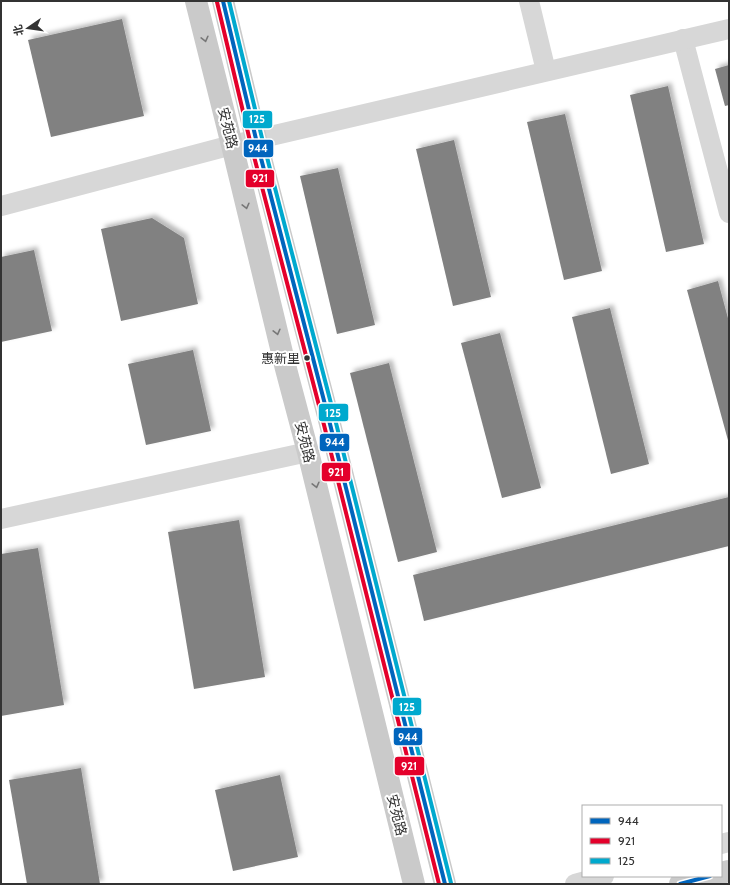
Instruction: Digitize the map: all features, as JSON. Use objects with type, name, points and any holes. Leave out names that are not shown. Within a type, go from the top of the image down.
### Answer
[{"type":"main road","name":"安苑路","points":[[196,1],[414,884]]},
{"type":"main road","name":"安苑路","points":[[223,1],[256,139],[328,416],[445,884]]},
{"type":"main road","points":[[680,884],[706,877]]},
{"type":"street","points":[[529,1],[546,72]]},
{"type":"street","points":[[1,206],[256,139],[729,29]]},
{"type":"street","points":[[683,39],[729,213]]},
{"type":"street","points":[[1,519],[308,452]]},
{"type":"street","points":[[575,884],[600,877]]},
{"type":"building","points":[[122,19],[144,116],[51,137],[28,40]]},
{"type":"building","points":[[729,65],[729,105],[725,106],[715,69]]},
{"type":"building","points":[[668,86],[704,244],[666,252],[630,95]]},
{"type":"building","points":[[565,114],[602,271],[564,280],[527,122]]},
{"type":"building","points":[[454,140],[491,297],[453,306],[416,149]]},
{"type":"building","points":[[338,168],[375,325],[337,334],[300,176]]},
{"type":"building","points":[[152,218],[184,238],[198,304],[121,321],[101,229]]},
{"type":"building","points":[[34,250],[52,331],[1,342],[1,257]]},
{"type":"building","points":[[718,281],[729,322],[729,444],[687,290]]},
{"type":"building","points":[[610,308],[649,464],[611,474],[572,317]]},
{"type":"building","points":[[500,333],[541,488],[502,498],[461,343]]},
{"type":"building","points":[[193,350],[211,431],[146,445],[128,364]]},
{"type":"building","points":[[389,363],[437,552],[398,562],[350,373]]},
{"type":"building","points":[[729,497],[729,546],[424,621],[413,575]]},
{"type":"building","points":[[239,520],[265,677],[194,689],[168,532]]},
{"type":"building","points":[[38,548],[64,705],[1,716],[1,554]]},
{"type":"building","points":[[81,768],[100,884],[27,884],[9,780]]},
{"type":"building","points":[[280,775],[298,857],[233,871],[215,790]]},
{"type":"transit line","name":"944","points":[[223,1],[256,139],[328,416],[445,884]]},
{"type":"transit line","name":"125","points":[[229,1],[262,138],[334,415],[451,883]]},
{"type":"transit line","name":"921","points":[[217,2],[250,141],[322,417],[439,884]]},
{"type":"transit line","name":"944","points":[[680,884],[706,877]]},
{"type":"place","name":"惠新里","points":[[307,358]]}]
